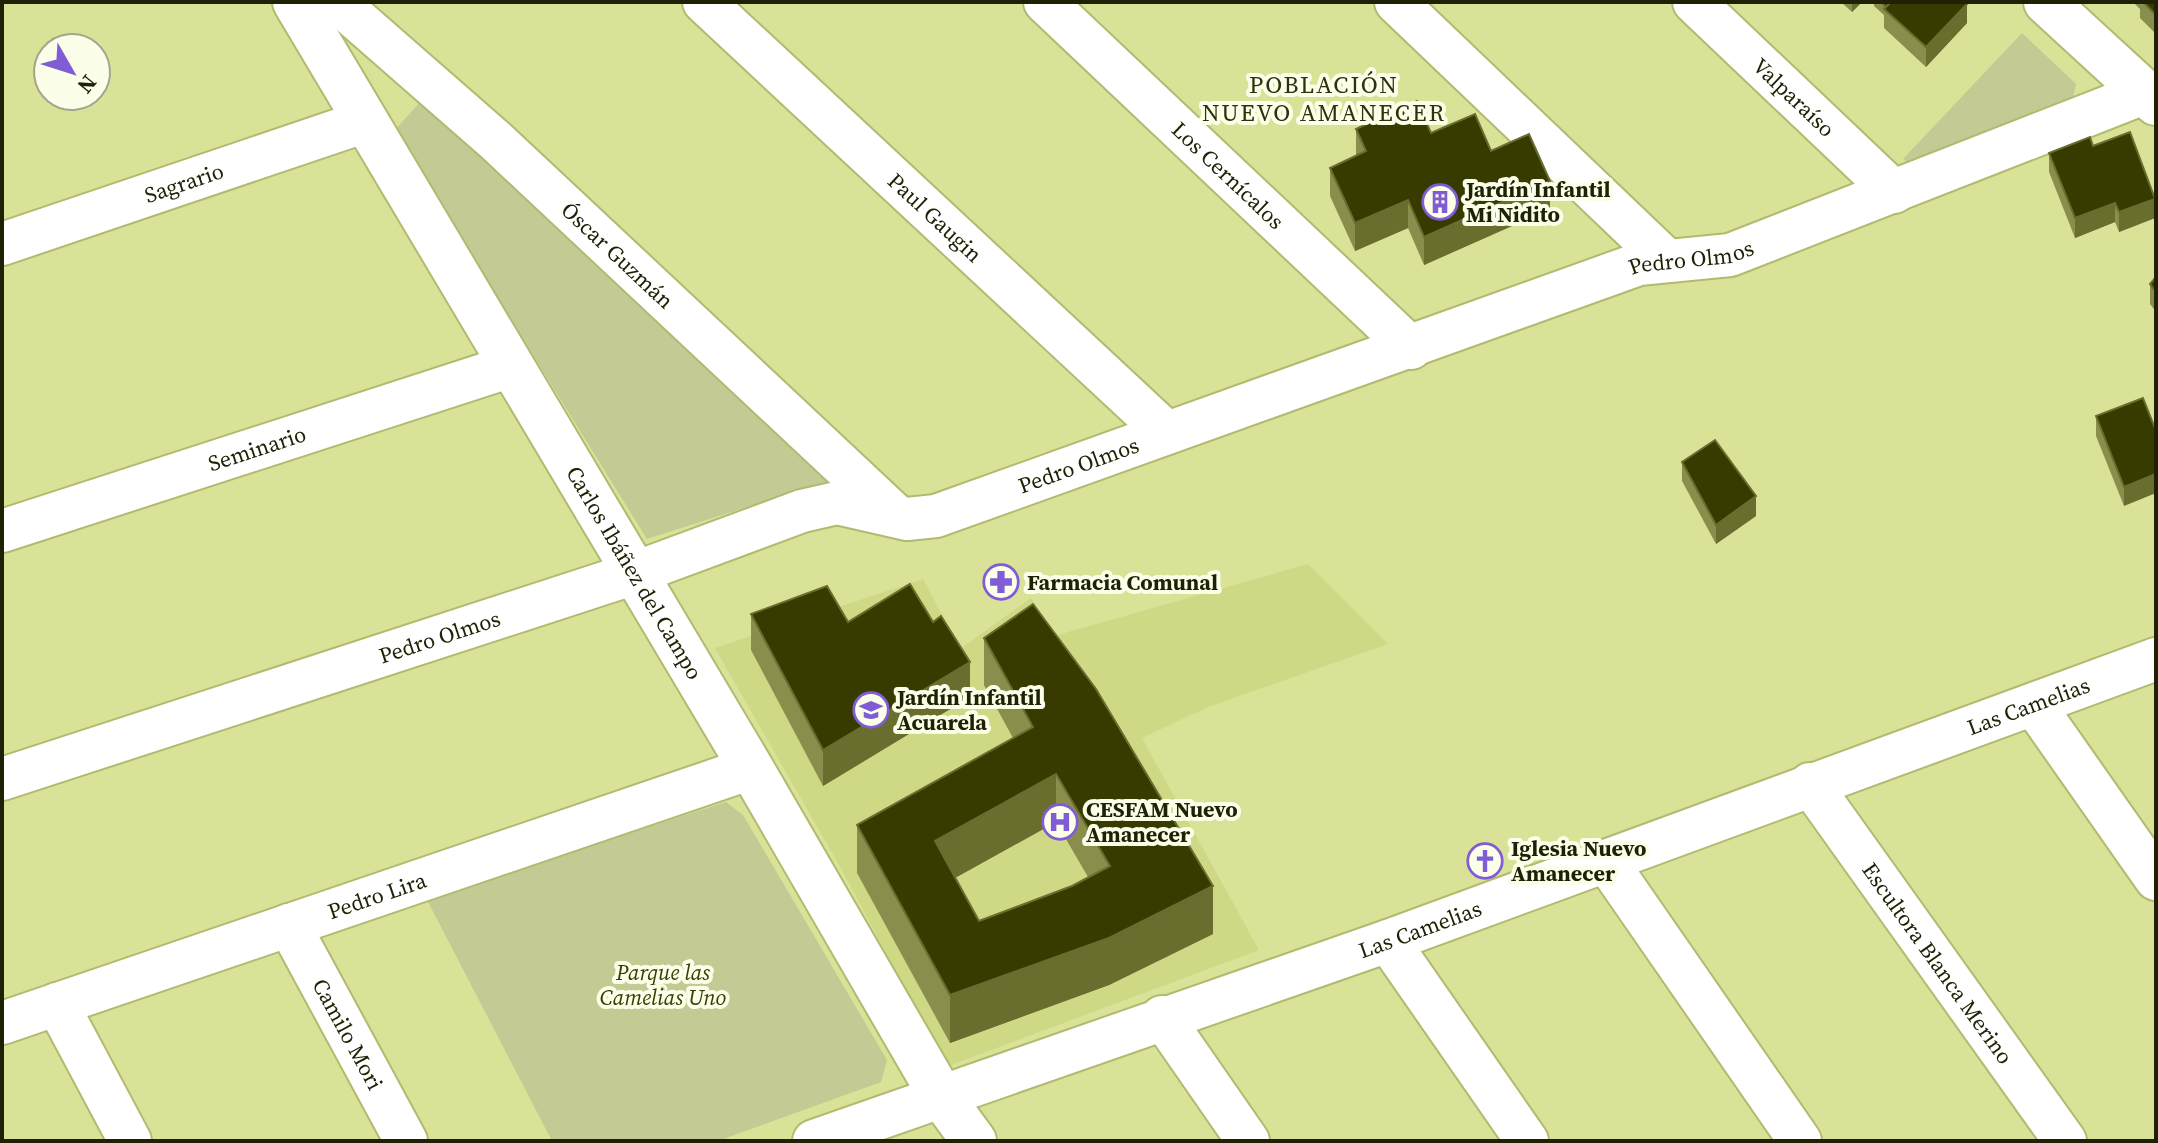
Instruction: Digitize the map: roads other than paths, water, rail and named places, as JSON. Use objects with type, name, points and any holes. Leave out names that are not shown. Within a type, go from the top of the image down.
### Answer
[{"type":"street","name":"Carlos Ibáñez del Campo","points":[[295,2],[751,768],[941,1096],[974,1141]]},
{"type":"street","name":"Óscar Guzmán","points":[[337,2],[496,141],[895,515]]},
{"type":"street","name":"Paul Gaugin","points":[[704,2],[1167,433]]},
{"type":"street","name":"Los Cernícalos","points":[[1045,2],[1411,348]]},
{"type":"street","points":[[1396,2],[1665,259]]},
{"type":"street","name":"Valparaíso","points":[[1694,2],[1894,192]]},
{"type":"street","points":[[2046,2],[2150,98]]},
{"type":"street","name":"Pedro Olmos","points":[[2,779],[635,573],[819,506],[854,504],[921,519],[936,516],[1639,264],[1665,259],[1730,255],[2150,98]]},
{"type":"street","name":"Sagrario","points":[[2,244],[366,121]]},
{"type":"street","name":"Seminario","points":[[2,531],[511,366]]},
{"type":"street","name":"Las Camelias","points":[[814,1141],[1162,1017],[1388,941],[2156,659]]},
{"type":"street","points":[[2034,705],[2156,879]]},
{"type":"street","name":"Pedro Lira","points":[[2,1023],[751,768]]},
{"type":"street","name":"Escultora Blanca Merino","points":[[1810,784],[2065,1141]]},
{"type":"street","points":[[1606,861],[1800,1141]]},
{"type":"street","name":"Camilo Mori","points":[[289,925],[406,1141]]},
{"type":"street","points":[[1388,941],[1527,1141]]},
{"type":"street","points":[[57,1004],[130,1141]]},
{"type":"street","points":[[1162,1017],[1248,1141]]},
{"type":"place","name":"Jardín Infantil Mi Nidito","points":[[1440,202]]},
{"type":"place","name":"Farmacia Comunal","points":[[1001,582]]},
{"type":"place","name":"Jardín Infantil Acuarela","points":[[871,710]]},
{"type":"place","name":"CESFAM Nuevo Amanecer","points":[[1060,822]]},
{"type":"place","name":"Iglesia Nuevo Amanecer","points":[[1485,861]]},
{"type":"district","name":"POBLACIÓN NUEVO AMANECER","points":[[1324,99]]},
{"type":"park label","name":"Parque las Camelias Uno","points":[[663,984]]}]
